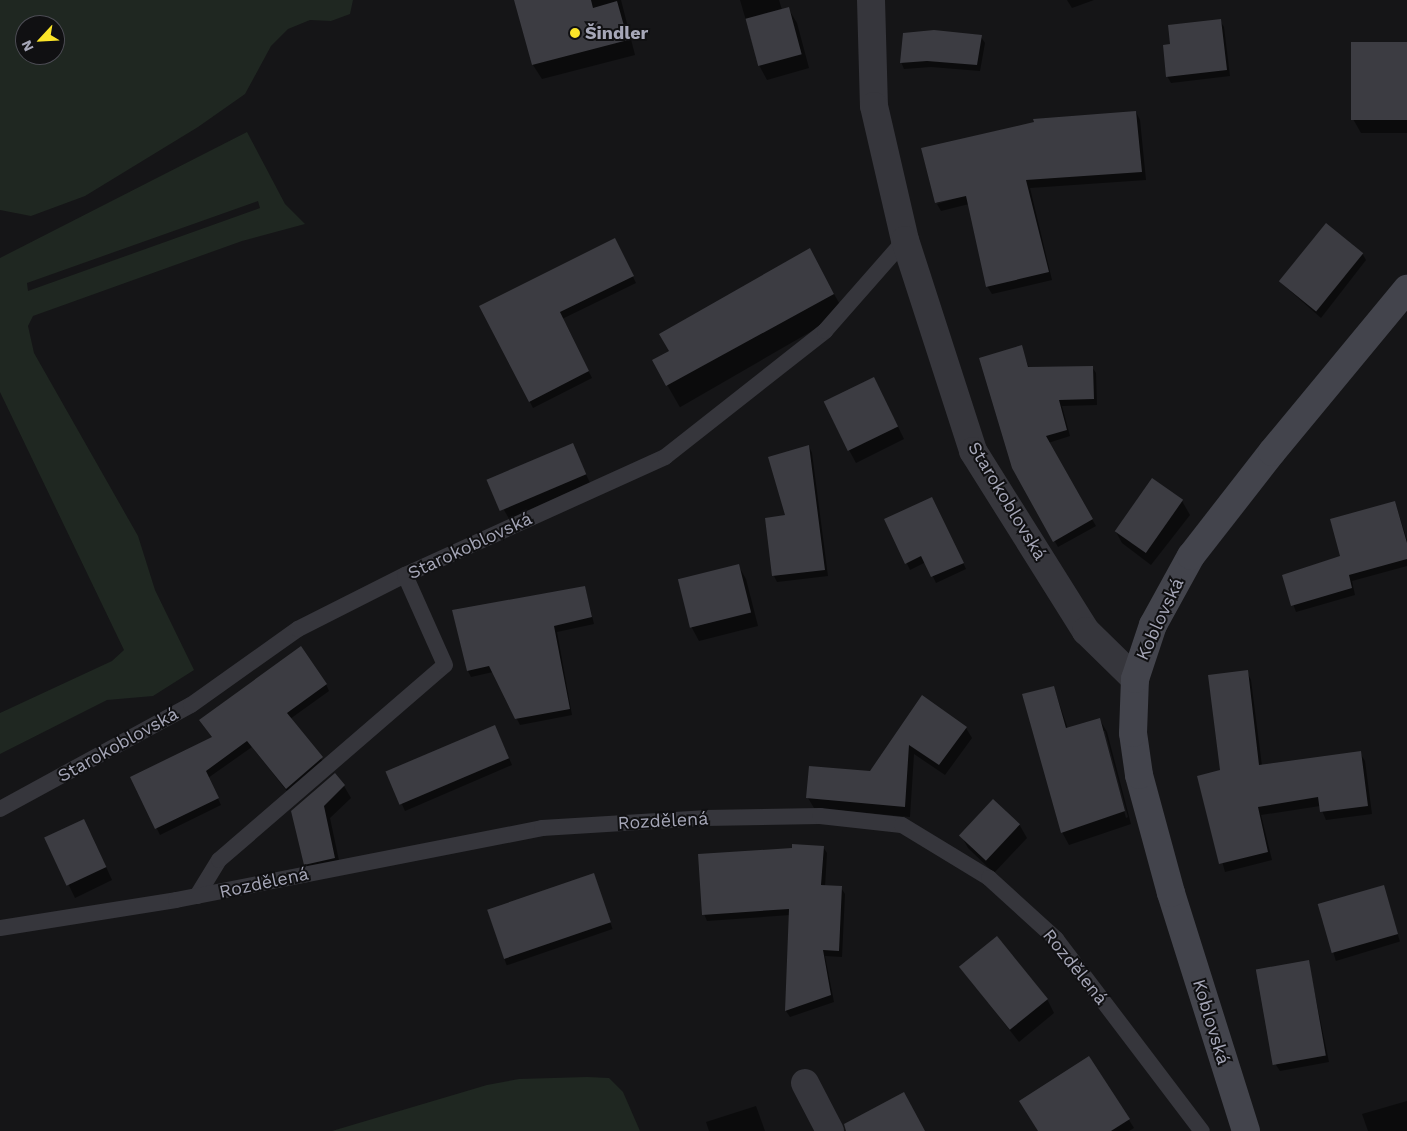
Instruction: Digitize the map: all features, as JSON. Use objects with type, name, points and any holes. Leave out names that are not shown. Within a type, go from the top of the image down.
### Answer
[{"type":"street","name":"Starokoblovská","points":[[871,0],[874,106],[905,240],[973,451],[1086,631],[1135,679]]},
{"type":"street","name":"Koblovská","points":[[1246,1131],[1171,893],[1139,775],[1133,733],[1135,679],[1153,625],[1191,556],[1272,452],[1407,289]]},
{"type":"street","points":[[805,1083],[830,1131]]},
{"type":"lane","name":"Starokoblovská","points":[[0,809],[191,705],[298,629],[405,575],[666,457],[825,331],[905,240]]},
{"type":"lane","points":[[197,896],[220,860],[445,665],[405,575]]},
{"type":"lane","name":"Rozdělená","points":[[0,928],[197,896],[542,828],[704,818],[820,816],[902,825],[989,878],[1056,939],[1202,1131]]},
{"type":"shaded area","points":[[0,0],[353,0],[350,14],[331,21],[310,20],[288,29],[271,46],[245,94],[198,127],[85,196],[31,216],[0,210]]},
{"type":"shaded area","points":[[247,132],[285,204],[305,224],[242,241],[33,316],[28,326],[34,353],[138,536],[155,590],[194,670],[153,696],[107,700],[0,754],[0,713],[112,661],[124,650],[0,392],[0,258]],"holes":[[[258,201],[260,208],[28,291],[27,283]]]},
{"type":"shaded area","points":[[609,1078],[623,1092],[640,1131],[332,1131],[487,1085],[519,1079]]},
{"type":"building","name":"Šindler","points":[[514,0],[591,0],[593,8],[617,1],[628,40],[532,65]]},
{"type":"building","points":[[789,7],[802,54],[758,66],[746,19]]},
{"type":"building","points":[[1221,19],[1227,70],[1166,77],[1163,45],[1170,44],[1168,25]]},
{"type":"building","points":[[934,30],[982,35],[977,65],[927,61],[900,63],[903,33]]},
{"type":"building","points":[[1351,42],[1407,42],[1407,120],[1351,120]]},
{"type":"building","points":[[1136,111],[1142,172],[1026,180],[1049,272],[986,287],[966,196],[935,203],[921,148],[1034,122],[1033,119]]},
{"type":"building","points":[[1326,223],[1363,253],[1316,311],[1279,281]]},
{"type":"building","points":[[615,238],[634,276],[560,312],[589,371],[529,402],[479,306]]},
{"type":"building","points":[[810,248],[834,294],[666,386],[652,360],[669,351],[659,334]]},
{"type":"building","points":[[1022,345],[1028,367],[1093,366],[1094,399],[1059,400],[1067,430],[1046,436],[1093,519],[1053,542],[1012,468],[979,358]]},
{"type":"building","points":[[874,377],[898,426],[848,451],[824,402]]},
{"type":"building","points":[[573,443],[586,474],[500,511],[486,480]]},
{"type":"building","points":[[809,445],[825,570],[772,576],[765,518],[785,515],[768,457]]},
{"type":"building","points":[[1152,478],[1183,500],[1146,553],[1115,531]]},
{"type":"building","points":[[932,497],[964,563],[931,577],[921,556],[905,564],[884,519]]},
{"type":"building","points":[[1395,501],[1407,543],[1407,559],[1349,575],[1352,588],[1291,606],[1282,575],[1340,556],[1330,519]]},
{"type":"building","points":[[739,564],[751,613],[690,628],[678,579]]},
{"type":"building","points":[[585,586],[592,617],[554,626],[570,709],[515,719],[489,666],[467,671],[452,610]]},
{"type":"building","points":[[301,646],[327,684],[287,713],[323,757],[286,789],[247,741],[206,771],[219,798],[155,829],[130,777],[212,737],[199,720]]},
{"type":"building","points":[[1248,670],[1259,765],[1361,751],[1368,806],[1320,812],[1318,797],[1258,807],[1268,852],[1219,864],[1197,776],[1220,770],[1208,675]]},
{"type":"building","points":[[1054,686],[1066,728],[1100,718],[1125,811],[1061,833],[1022,694]]},
{"type":"building","points":[[922,695],[967,727],[939,765],[909,745],[905,807],[806,798],[809,766],[870,771]]},
{"type":"building","points":[[495,725],[509,758],[400,805],[385,771]]},
{"type":"building","points":[[335,773],[345,785],[324,806],[335,858],[304,865],[291,811]]},
{"type":"building","points":[[993,799],[1020,824],[986,861],[959,836]]},
{"type":"building","points":[[84,819],[106,867],[67,886],[44,838]]},
{"type":"building","points":[[792,844],[824,846],[821,885],[842,886],[839,951],[823,950],[831,995],[785,1011],[789,909],[702,915],[698,854],[792,848]]},
{"type":"building","points":[[594,873],[611,922],[504,959],[487,910]]},
{"type":"building","points":[[1384,885],[1398,934],[1332,953],[1318,904]]},
{"type":"building","points":[[997,936],[1048,999],[1010,1030],[959,967]]},
{"type":"building","points":[[1309,960],[1326,1056],[1273,1065],[1256,969]]},
{"type":"building","points":[[1089,1056],[1130,1119],[1111,1131],[1038,1131],[1019,1101]]},
{"type":"building","points":[[904,1092],[925,1131],[846,1131],[844,1124]]},
{"type":"place","name":"Šindler","points":[[575,33]]}]
